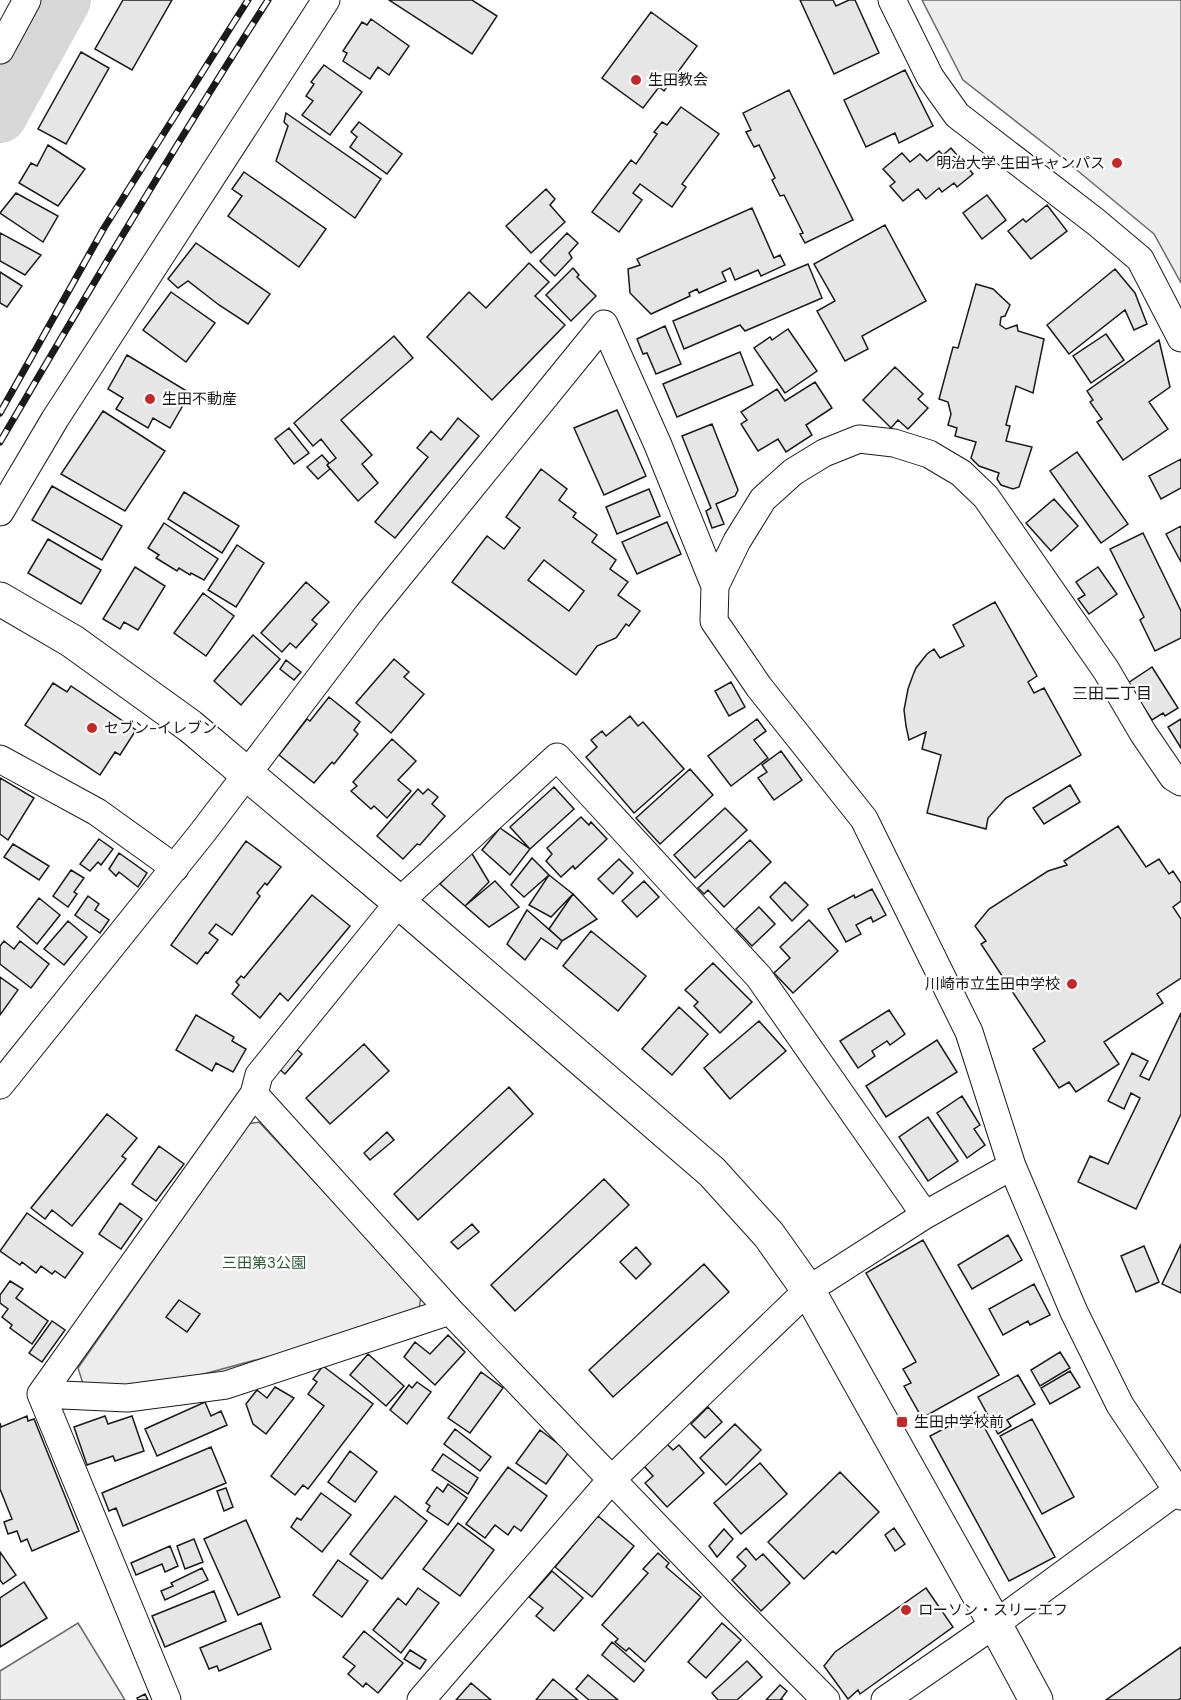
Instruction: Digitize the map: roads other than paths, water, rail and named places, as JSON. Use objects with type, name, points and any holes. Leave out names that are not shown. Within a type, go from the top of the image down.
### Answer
[{"type":"street","points":[[0,50],[27,0]]},
{"type":"street","points":[[0,512],[61,409],[326,0]]},
{"type":"street","points":[[892,0],[930,77],[957,115],[1096,222],[1140,259],[1181,338]]},
{"type":"street","points":[[0,1085],[175,868],[369,613],[603,324],[658,446],[715,586],[714,621],[759,687],[864,819],[969,1032],[1012,1166],[1074,1312],[1120,1405],[1179,1493],[885,1700]]},
{"type":"street","points":[[715,586],[737,541],[763,499],[793,472],[824,453],[859,440],[894,443],[929,454],[961,473],[986,497],[1106,670],[1143,733],[1173,777],[1181,782]]},
{"type":"street","points":[[0,599],[72,640],[189,726],[399,902],[712,1172],[769,1235],[808,1290],[1036,1700]]},
{"type":"street","points":[[41,1395],[254,1094],[259,1075],[399,902],[557,757],[759,976],[925,1215]]},
{"type":"street","points":[[0,759],[96,812],[175,868]]},
{"type":"street","points":[[254,1094],[450,1311],[826,1700]]},
{"type":"street","points":[[421,1700],[611,1480],[808,1290],[925,1215],[1012,1166]]},
{"type":"street","points":[[41,1395],[127,1398],[226,1385],[450,1311]]},
{"type":"street","points":[[41,1395],[167,1700]]},
{"type":"waterway","points":[[0,116],[64,0]]},
{"type":"railway","points":[[0,413],[104,228],[248,0]]},
{"type":"railway","points":[[0,442],[165,165],[268,0]]},
{"type":"place","name":"生田教会","points":[[636,80]]},
{"type":"place","name":"明治大学 生田キャンパス","points":[[1117,163]]},
{"type":"place","name":"生田不動産","points":[[150,399]]},
{"type":"place","name":"セブン-イレブン","points":[[92,728]]},
{"type":"place","name":"川崎市立生田中学校","points":[[1072,984]]},
{"type":"place","name":"生田中学校前","points":[[902,1422]]},
{"type":"place","name":"ローソン・スリーエフ","points":[[906,1610]]},
{"type":"district","name":"三田二丁目","points":[[1112,693]]},
{"type":"park label","name":"三田第3公園","points":[[264,1263]]}]
